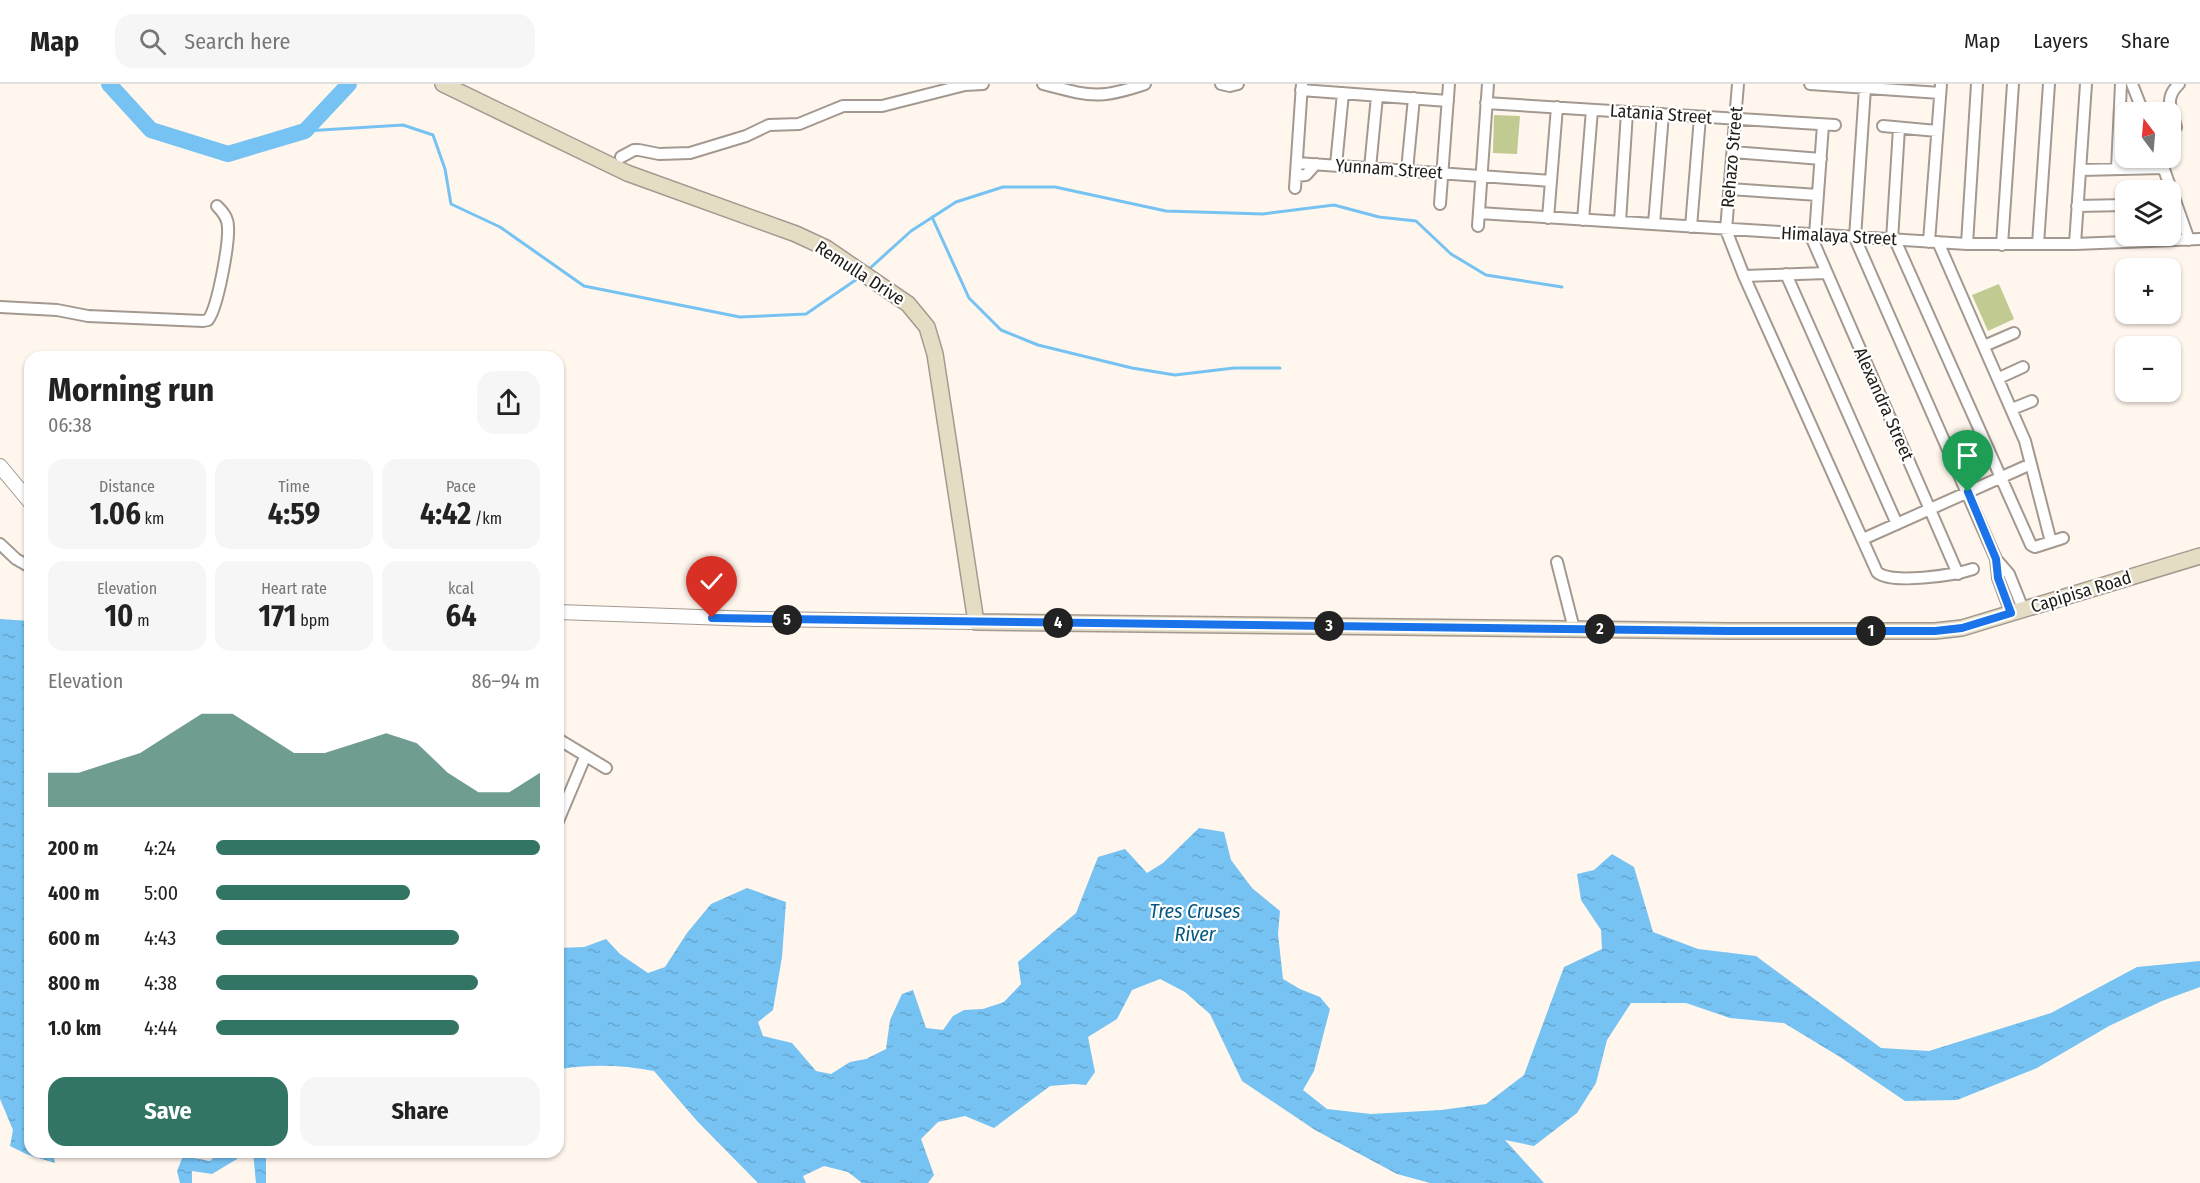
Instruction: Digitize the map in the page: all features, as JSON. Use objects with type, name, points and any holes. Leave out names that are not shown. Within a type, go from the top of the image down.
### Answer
[{"type":"main road","name":"Remulla Drive","points":[[443,84],[627,173],[811,241],[855,266],[900,297],[924,322],[935,354],[976,622]]},
{"type":"main road","name":"Capipisa Road","points":[[976,622],[1935,631],[1962,628],[2200,556]]},
{"type":"street","points":[[621,157],[634,150],[659,154],[697,151],[746,136],[769,125],[799,124],[843,106],[882,106],[956,87],[983,84]]},
{"type":"street","points":[[1043,84],[1095,96],[1111,95],[1145,84]]},
{"type":"street","points":[[1221,84],[1230,86],[1238,84]]},
{"type":"street","points":[[1440,204],[1449,84]]},
{"type":"street","points":[[1478,226],[1488,84]]},
{"type":"street","name":"Rehazo Street","points":[[1726,230],[1738,84]]},
{"type":"street","points":[[1810,84],[1849,85],[1865,88],[1940,89],[1933,242],[1999,378],[2025,441],[2051,542]]},
{"type":"street","points":[[1967,244],[1977,84]]},
{"type":"street","points":[[2002,245],[2013,84]]},
{"type":"street","points":[[2038,244],[2049,84]]},
{"type":"street","points":[[2075,244],[2086,84]]},
{"type":"street","points":[[2117,169],[2121,84]]},
{"type":"street","points":[[2132,84],[2139,102]]},
{"type":"street","points":[[2169,102],[2172,91],[2179,84]]},
{"type":"street","points":[[1295,188],[1302,87],[1343,93],[1448,101]]},
{"type":"street","points":[[1865,88],[1855,238],[1968,492],[1996,559],[1998,578],[2017,611]]},
{"type":"street","points":[[1336,165],[1343,93]]},
{"type":"street","points":[[1370,168],[1377,96]]},
{"type":"street","points":[[1407,170],[1413,99]]},
{"type":"street","name":"Latania Street","points":[[1486,103],[1829,125]]},
{"type":"street","points":[[1548,219],[1557,107]]},
{"type":"street","points":[[1583,220],[1592,110]]},
{"type":"street","points":[[1620,222],[1627,112]]},
{"type":"street","points":[[1654,224],[1663,114]]},
{"type":"street","points":[[1691,227],[1700,117]]},
{"type":"street","name":"Alexandra Street","points":[[1829,125],[1821,159],[1813,234],[1826,273],[1958,574]]},
{"type":"street","points":[[1883,126],[1937,130]]},
{"type":"street","points":[[1899,128],[1894,240],[2031,545],[2035,547],[2063,538]]},
{"type":"street","points":[[1732,152],[1821,159]]},
{"type":"street","name":"Yunnam Street","points":[[1297,163],[1551,181]]},
{"type":"street","points":[[1296,176],[1306,175],[1316,164]]},
{"type":"street","points":[[2080,170],[2124,168]]},
{"type":"street","points":[[1730,189],[1818,195]]},
{"type":"street","points":[[2077,206],[2115,205]]},
{"type":"street","points":[[0,307],[57,310],[88,316],[208,320],[216,303],[228,227],[224,213],[217,206]]},
{"type":"street","name":"Himalaya Street","points":[[1479,213],[1967,244],[2075,244],[2194,239]]},
{"type":"street","points":[[2181,217],[2194,239]]},
{"type":"street","points":[[1726,230],[1744,276],[1877,572],[1880,575],[1941,577],[1973,569]]},
{"type":"street","points":[[1744,276],[1826,273]]},
{"type":"street","points":[[1786,274],[1897,524]]},
{"type":"street","points":[[1984,346],[2014,333]]},
{"type":"street","points":[[1999,378],[2023,367]]},
{"type":"street","points":[[2012,409],[2032,401]]},
{"type":"street","points":[[1863,539],[2031,464]]},
{"type":"street","points":[[0,466],[24,495]]},
{"type":"street","points":[[0,544],[24,564]]},
{"type":"street","points":[[1557,562],[1575,629]]},
{"type":"street","name":"Capipisa Road","points":[[564,612],[755,619],[976,622]]},
{"type":"street","points":[[564,743],[606,768]]},
{"type":"street","points":[[564,807],[585,757]]},
{"type":"green space","points":[[1494,115],[1520,116],[1517,154],[1493,153]]},
{"type":"green space","points":[[1999,284],[2014,319],[1988,331],[1972,295]]},
{"type":"water","points":[[0,619],[24,621],[24,1153],[10,1146],[13,1130],[0,1099]]},
{"type":"water","name":"Tres Cruses River","points":[[1199,828],[1224,832],[1231,860],[1252,888],[1280,911],[1278,934],[1283,979],[1320,997],[1330,1009],[1314,1071],[1303,1090],[1327,1109],[1371,1114],[1441,1110],[1486,1104],[1524,1075],[1564,967],[1602,949],[1601,930],[1581,900],[1577,874],[1594,870],[1612,854],[1634,867],[1653,932],[1698,949],[1756,956],[1881,1048],[1929,1051],[2051,1013],[2137,967],[2200,961],[2200,987],[2162,1001],[2109,1026],[2037,1068],[1957,1100],[1905,1101],[1784,1023],[1730,1018],[1686,1003],[1631,1003],[1607,1040],[1596,1083],[1577,1113],[1534,1146],[1505,1140],[1544,1183],[1430,1183],[1397,1174],[1315,1130],[1242,1081],[1210,1014],[1185,992],[1160,979],[1132,990],[1117,1019],[1088,1037],[1095,1072],[1086,1085],[1050,1086],[994,1128],[965,1116],[938,1122],[921,1139],[934,1175],[928,1183],[862,1183],[848,1172],[824,1166],[803,1176],[806,1183],[758,1183],[697,1121],[654,1071],[608,1066],[564,1069],[564,948],[584,947],[606,939],[620,954],[648,973],[665,967],[687,933],[711,904],[747,888],[786,902],[782,957],[773,1010],[758,1022],[763,1036],[792,1043],[816,1071],[831,1074],[850,1062],[866,1059],[886,1049],[890,1020],[902,994],[913,990],[926,1028],[943,1030],[953,1016],[964,1010],[983,1009],[1004,1002],[1021,984],[1018,962],[1076,913],[1098,857],[1125,849],[1147,873],[1163,863]]},
{"type":"water","points":[[39,1158],[54,1158],[55,1163]]},
{"type":"water","points":[[182,1158],[210,1161],[213,1158],[237,1158],[212,1174],[192,1171],[192,1183],[180,1183],[177,1171]]},
{"type":"water","points":[[254,1158],[266,1158],[266,1183],[256,1183]]},
{"type":"waterway","points":[[109,84],[151,130],[228,154],[305,131],[349,84]]},
{"type":"waterway","points":[[305,131],[403,125],[433,135],[445,169],[451,204],[500,227],[584,286],[740,317],[806,314],[860,277]]},
{"type":"waterway","points":[[868,270],[911,231],[956,202],[1003,187],[1055,187],[1166,211],[1263,214],[1334,205],[1379,217],[1416,221],[1451,254],[1486,275],[1562,287]]},
{"type":"waterway","points":[[932,217],[969,298],[1001,330],[1038,345],[1132,368],[1175,375],[1234,368],[1280,368]]},
{"type":"route","points":[[712,618],[1729,631],[1948,630],[2011,613],[1998,578],[1996,559],[1968,492]]}]
